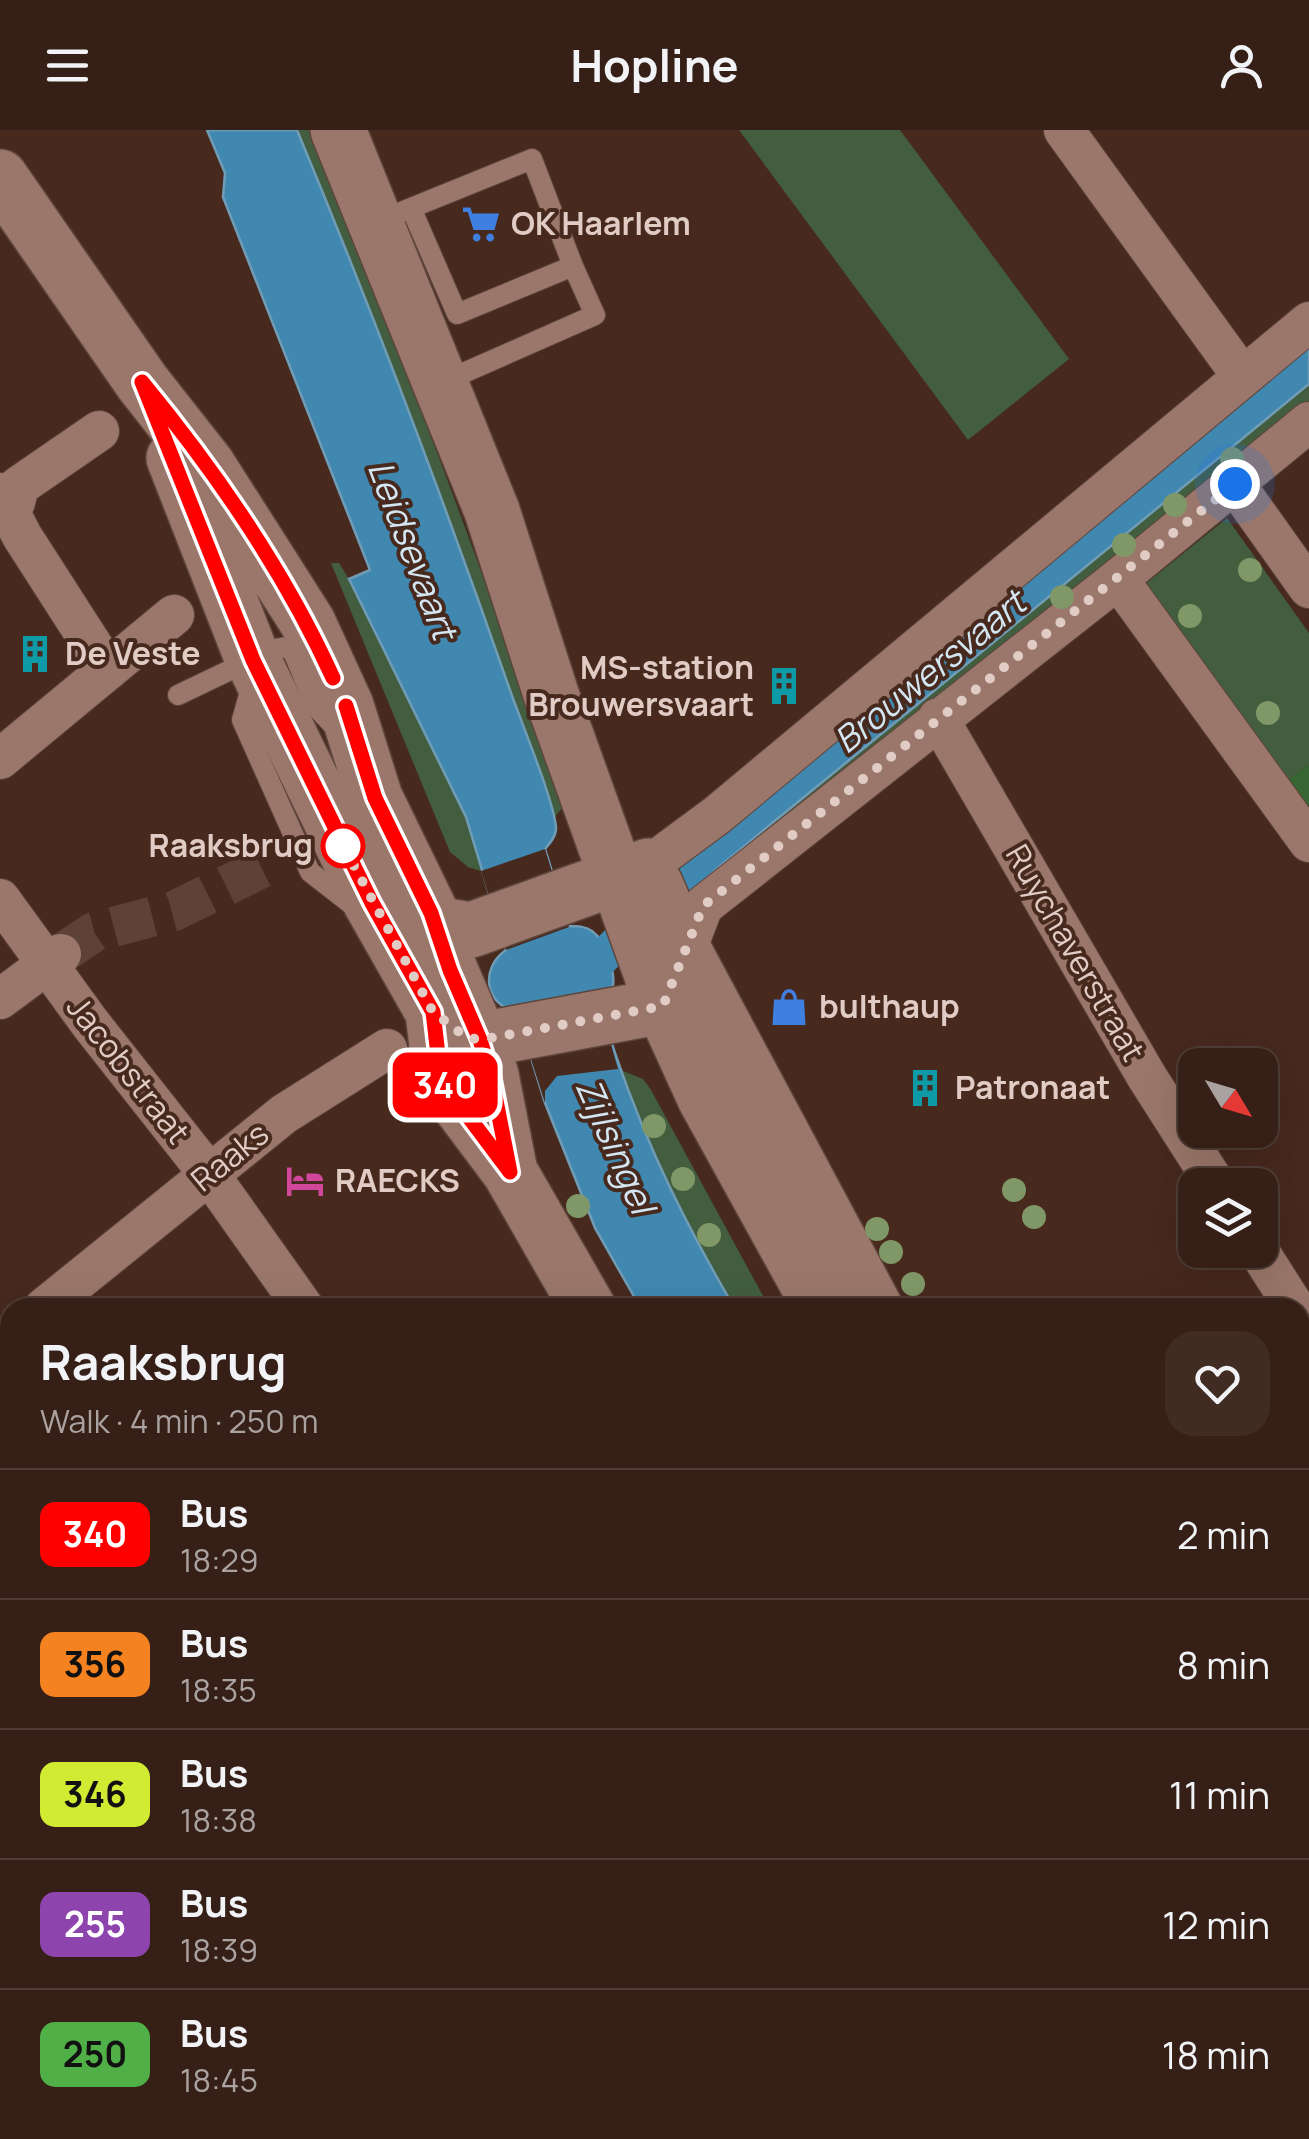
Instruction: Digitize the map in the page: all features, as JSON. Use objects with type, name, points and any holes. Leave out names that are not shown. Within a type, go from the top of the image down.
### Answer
[{"type":"main road","points":[[338,130],[393,215],[441,383],[492,511],[551,694],[633,905],[869,1298]]},
{"type":"main road","points":[[0,177],[142,382],[208,466],[252,628]]},
{"type":"main road","points":[[142,382],[372,903],[455,991],[634,1012]]},
{"type":"main road","points":[[252,628],[308,623],[346,706],[375,798],[491,1075],[510,1172],[582,1298]]},
{"type":"main road","points":[[455,991],[633,905]]},
{"type":"main road","points":[[633,905],[634,1012],[705,1098],[815,1298]]},
{"type":"street","points":[[1064,130],[1242,376]]},
{"type":"street","points":[[633,905],[707,823],[1309,322]]},
{"type":"street","points":[[633,905],[703,906],[1118,579],[1309,422]]},
{"type":"street","points":[[99,431],[19,486],[15,502],[3,505],[108,670]]},
{"type":"street","points":[[1235,484],[1309,588]]},
{"type":"street","points":[[1118,579],[1309,842]]},
{"type":"street","points":[[0,758],[174,615]]},
{"type":"street","name":"Ruychaverstraat","points":[[938,718],[1147,1077],[1205,1168]]},
{"type":"street","name":"Jacobstraat","points":[[0,899],[54,960],[297,1298]]},
{"type":"street","points":[[0,998],[54,960]]},
{"type":"street","name":"Raaks","points":[[56,1298],[284,1114],[455,991]]},
{"type":"street","points":[[1269,1268],[1289,1298]]},
{"type":"lane","points":[[441,383],[595,315],[532,159],[393,215],[457,314],[573,266]]},
{"type":"lane","points":[[178,694],[252,628],[274,648],[286,647],[292,652],[316,707],[360,753]]},
{"type":"green space","points":[[297,130],[309,130],[442,466],[562,808],[554,818],[431,472]]},
{"type":"green space","points":[[739,130],[900,130],[1069,359],[968,440]]},
{"type":"green space","points":[[1309,384],[1309,409],[782,828],[776,818]]},
{"type":"green space","points":[[1227,518],[1309,633],[1309,765],[1286,781],[1144,585]]},
{"type":"green space","points":[[331,563],[339,563],[349,579],[451,785],[466,817],[481,871],[468,867],[450,852]]},
{"type":"green space","points":[[1309,765],[1309,812],[1286,781]]},
{"type":"green space","points":[[618,1069],[643,1079],[651,1090],[764,1298],[729,1298],[666,1185]]},
{"type":"water","points":[[207,130],[297,130],[408,410],[545,784],[556,830],[545,849],[569,926],[592,931],[609,959],[612,991],[599,1002],[625,1083],[674,1196],[729,1298],[635,1298],[595,1228],[545,1103],[517,1012],[506,1008],[492,994],[492,966],[506,950],[466,817],[349,579],[370,570],[223,197],[225,173]]},
{"type":"water","points":[[1309,337],[1309,384],[710,874],[696,848]]},
{"type":"pier","points":[[545,849],[569,927],[506,950],[481,871]]},
{"type":"pier","points":[[599,1002],[618,1069],[557,1076],[545,1091],[545,1103],[516,1012]]},
{"type":"waterway","name":"Brouwersvaart","points":[[564,974],[600,960],[705,854],[737,828]]},
{"type":"tunnel","points":[[61,954],[94,932],[174,911],[266,866]]},
{"type":"bus line","name":"340","points":[[333,678],[308,623],[208,466],[142,382],[253,660],[372,903],[433,1012],[441,1080],[510,1172],[480,1040],[450,970],[436,924],[375,798],[346,706]]},
{"type":"place","name":"OK Haarlem","points":[[481,224]]},
{"type":"place","name":"De Veste","points":[[35,654]]},
{"type":"place","name":"MS-station Brouwersvaart","points":[[784,686]]},
{"type":"place","name":"Raaksbrug","points":[[343,846]]},
{"type":"place","name":"bulthaup","points":[[789,1007]]},
{"type":"place","name":"Patronaat","points":[[925,1088]]},
{"type":"place","name":"RAECKS","points":[[305,1181]]},
{"type":"route","points":[[343,846],[340,840],[433,1012],[466,1037],[480,1040],[663,1006],[703,906],[1235,484]]},
{"type":"water label","name":"Leidsevaart","points":[[412,550]]},
{"type":"water label","name":"Zijlsingel","points":[[615,1146]]}]
